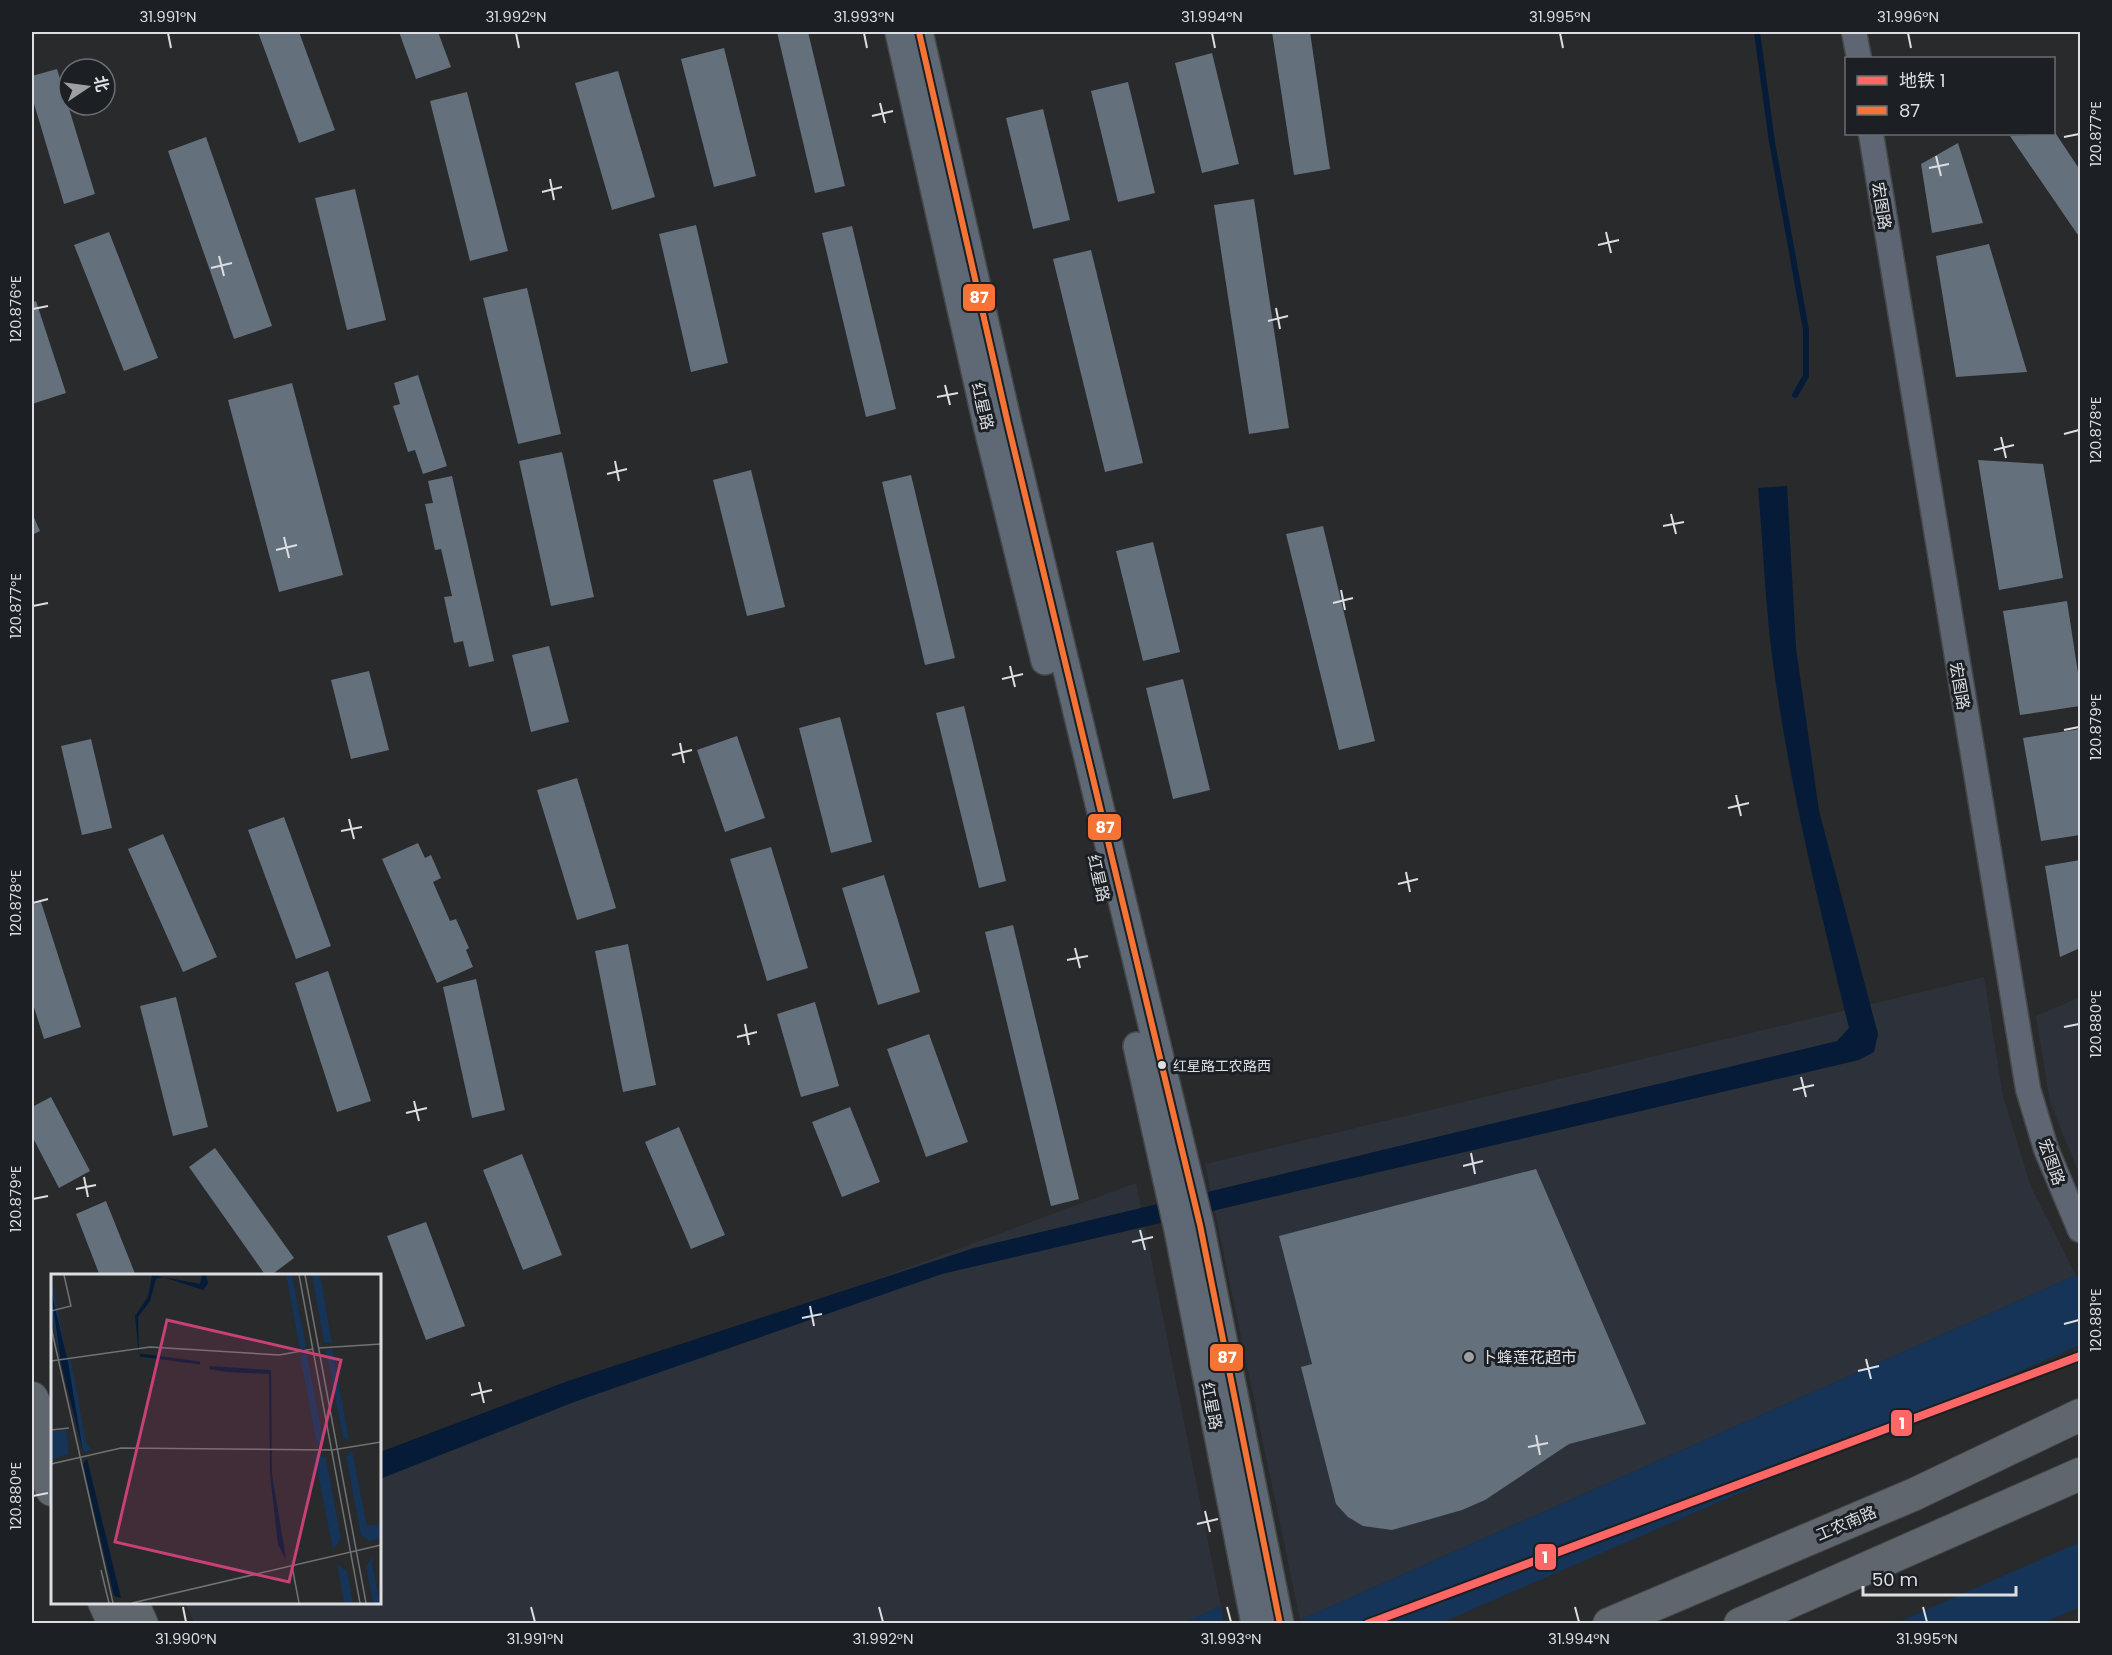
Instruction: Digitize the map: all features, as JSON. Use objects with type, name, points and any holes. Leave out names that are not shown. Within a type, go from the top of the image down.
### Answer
[{"type":"main road","name":"红星路","points":[[898,32],[988,429],[1100,882],[1177,1176]]},
{"type":"main road","name":"红星路","points":[[919,32],[1280,1623]]},
{"type":"main road","name":"红星路","points":[[1189,1227],[1255,1623]]},
{"type":"main road","points":[[32,1398],[51,1439]]},
{"type":"main road","name":"工农南路","points":[[1609,1623],[1915,1494],[2080,1415]]},
{"type":"main road","points":[[32,1445],[51,1488]]},
{"type":"main road","points":[[1740,1623],[2080,1474]]},
{"type":"main road","points":[[105,1604],[114,1623]]},
{"type":"main road","points":[[133,1604],[142,1623]]},
{"type":"street","points":[[1854,32],[1859,57]]},
{"type":"street","name":"宏图路","points":[[1871,135],[2028,1089],[2046,1149],[2080,1230]]},
{"type":"shaded area","points":[[1787,486],[1796,648],[1819,811],[1878,1034],[1874,1052],[1859,1060],[942,1274],[574,1402],[381,1479],[381,1452],[568,1381],[974,1248],[1837,1041],[1849,1028],[1795,796],[1779,702],[1772,655],[1758,488]]},
{"type":"shaded area","points":[[1984,977],[2003,1096],[2031,1187],[2076,1275],[1300,1620],[1205,1164]]},
{"type":"shaded area","points":[[2080,997],[2080,1176],[2050,1102],[2036,1016]]},
{"type":"shaded area","points":[[1136,1183],[1221,1606],[1183,1623],[195,1624],[185,1604],[381,1604],[381,1470],[616,1376]]},
{"type":"shaded area","points":[[2076,1275],[2080,1283],[2080,1345],[1441,1623],[1303,1624],[1300,1620]]},
{"type":"shaded area","points":[[2080,1542],[2080,1607],[2043,1623],[1896,1623]]},
{"type":"shaded area","points":[[1221,1606],[1224,1623],[1183,1623]]},
{"type":"building","points":[[258,32],[299,32],[335,130],[299,143]]},
{"type":"building","points":[[399,32],[438,32],[451,67],[416,79]]},
{"type":"building","points":[[777,32],[808,32],[845,186],[815,193]]},
{"type":"building","points":[[1272,32],[1310,32],[1330,169],[1294,175]]},
{"type":"building","points":[[724,48],[756,176],[714,187],[681,59]]},
{"type":"building","points":[[1212,53],[1239,164],[1202,173],[1175,63]]},
{"type":"building","points":[[57,69],[57,117],[72,117],[95,194],[64,204],[32,97],[32,76]]},
{"type":"building","points":[[618,71],[655,197],[612,210],[575,83]]},
{"type":"building","points":[[1128,82],[1155,193],[1118,202],[1091,91]]},
{"type":"building","points":[[467,92],[508,251],[470,261],[430,101]]},
{"type":"building","points":[[1043,109],[1070,220],[1033,229],[1006,118]]},
{"type":"building","points":[[2055,132],[2080,170],[2080,238],[2010,136],[2055,135]]},
{"type":"building","points":[[206,137],[272,326],[234,339],[168,151]]},
{"type":"building","points":[[1958,143],[1983,223],[1932,233],[1921,164]]},
{"type":"building","points":[[355,189],[386,320],[347,330],[315,198]]},
{"type":"building","points":[[1254,199],[1289,428],[1249,434],[1214,205]]},
{"type":"building","points":[[696,225],[728,363],[691,372],[659,234]]},
{"type":"building","points":[[852,226],[896,409],[866,417],[822,233]]},
{"type":"building","points":[[109,232],[158,358],[124,371],[74,245]]},
{"type":"building","points":[[1989,244],[2027,372],[1956,377],[1936,256]]},
{"type":"building","points":[[1091,250],[1143,463],[1105,472],[1053,259]]},
{"type":"building","points":[[527,288],[561,434],[518,444],[483,298]]},
{"type":"building","points":[[36,301],[66,393],[32,404],[32,303]]},
{"type":"building","points":[[418,375],[447,466],[423,474],[415,450],[408,452],[393,406],[400,404],[394,383]]},
{"type":"building","points":[[292,383],[343,575],[279,592],[228,400]]},
{"type":"building","points":[[562,452],[594,597],[551,606],[519,461]]},
{"type":"building","points":[[1978,460],[2043,464],[2063,578],[1999,590]]},
{"type":"building","points":[[751,470],[785,607],[747,616],[713,480]]},
{"type":"building","points":[[911,475],[955,658],[925,665],[882,482]]},
{"type":"building","points":[[452,476],[494,661],[469,667],[463,641],[454,643],[444,597],[452,596],[441,549],[435,550],[425,504],[433,503],[428,481]]},
{"type":"building","points":[[32,513],[40,531],[32,535]]},
{"type":"building","points":[[1323,526],[1375,741],[1339,750],[1286,534]]},
{"type":"building","points":[[1153,542],[1180,652],[1143,661],[1116,551]]},
{"type":"building","points":[[2067,601],[2080,686],[2080,706],[2020,715],[2003,611]]},
{"type":"building","points":[[549,646],[569,722],[531,732],[512,655]]},
{"type":"building","points":[[369,671],[389,750],[351,759],[331,680]]},
{"type":"building","points":[[1183,679],[1210,790],[1173,799],[1146,688]]},
{"type":"building","points":[[964,706],[1006,881],[979,888],[936,713]]},
{"type":"building","points":[[840,717],[872,842],[831,853],[799,728]]},
{"type":"building","points":[[2080,729],[2080,835],[2041,841],[2023,738]]},
{"type":"building","points":[[737,736],[765,818],[725,832],[697,750]]},
{"type":"building","points":[[91,739],[112,828],[82,835],[61,746]]},
{"type":"building","points":[[577,778],[616,908],[577,920],[537,790]]},
{"type":"building","points":[[284,817],[331,946],[296,959],[248,830]]},
{"type":"building","points":[[163,834],[217,957],[183,972],[128,849]]},
{"type":"building","points":[[418,843],[425,858],[431,855],[441,878],[433,882],[450,921],[456,919],[469,948],[466,950],[473,967],[437,983],[382,859]]},
{"type":"building","points":[[771,847],[808,968],[767,981],[730,859]]},
{"type":"building","points":[[2080,860],[2080,948],[2060,957],[2045,866]]},
{"type":"building","points":[[884,875],[920,992],[878,1005],[842,888]]},
{"type":"building","points":[[41,902],[81,1027],[44,1039],[32,1001],[32,905]]},
{"type":"building","points":[[1013,925],[1079,1199],[1051,1206],[985,932]]},
{"type":"building","points":[[628,944],[656,1085],[623,1092],[595,951]]},
{"type":"building","points":[[328,971],[371,1101],[337,1112],[295,983]]},
{"type":"building","points":[[476,979],[505,1110],[472,1118],[443,987]]},
{"type":"building","points":[[176,997],[208,1127],[173,1136],[140,1006]]},
{"type":"building","points":[[815,1002],[839,1086],[801,1097],[777,1014]]},
{"type":"building","points":[[929,1034],[968,1142],[926,1157],[887,1049]]},
{"type":"building","points":[[51,1097],[90,1171],[59,1188],[32,1136],[32,1107]]},
{"type":"building","points":[[850,1107],[880,1182],[842,1197],[812,1122]]},
{"type":"building","points":[[679,1127],[725,1235],[691,1249],[645,1142]]},
{"type":"building","points":[[215,1148],[294,1258],[273,1274],[265,1274],[189,1167]]},
{"type":"building","points":[[522,1154],[562,1255],[523,1270],[483,1170]]},
{"type":"building","points":[[1536,1169],[1646,1424],[1569,1444],[1485,1500],[1462,1510],[1392,1530],[1363,1526],[1348,1517],[1336,1504],[1301,1367],[1312,1364],[1279,1236]]},
{"type":"building","points":[[106,1201],[135,1274],[99,1274],[76,1214]]},
{"type":"building","points":[[426,1222],[465,1326],[426,1340],[387,1236]]},
{"type":"waterway","points":[[1757,32],[1772,142],[1806,330],[1806,376],[1795,395]]},
{"type":"metro line","name":"1","points":[[1367,1624],[2080,1356]]},
{"type":"transit line","name":"87","points":[[919,32],[1008,424],[1200,1225],[1280,1624]]},
{"type":"place","name":"红星路工农路西","points":[[1162,1065]]},
{"type":"place","name":"卜蜂莲花超市","points":[[1469,1357]]}]
